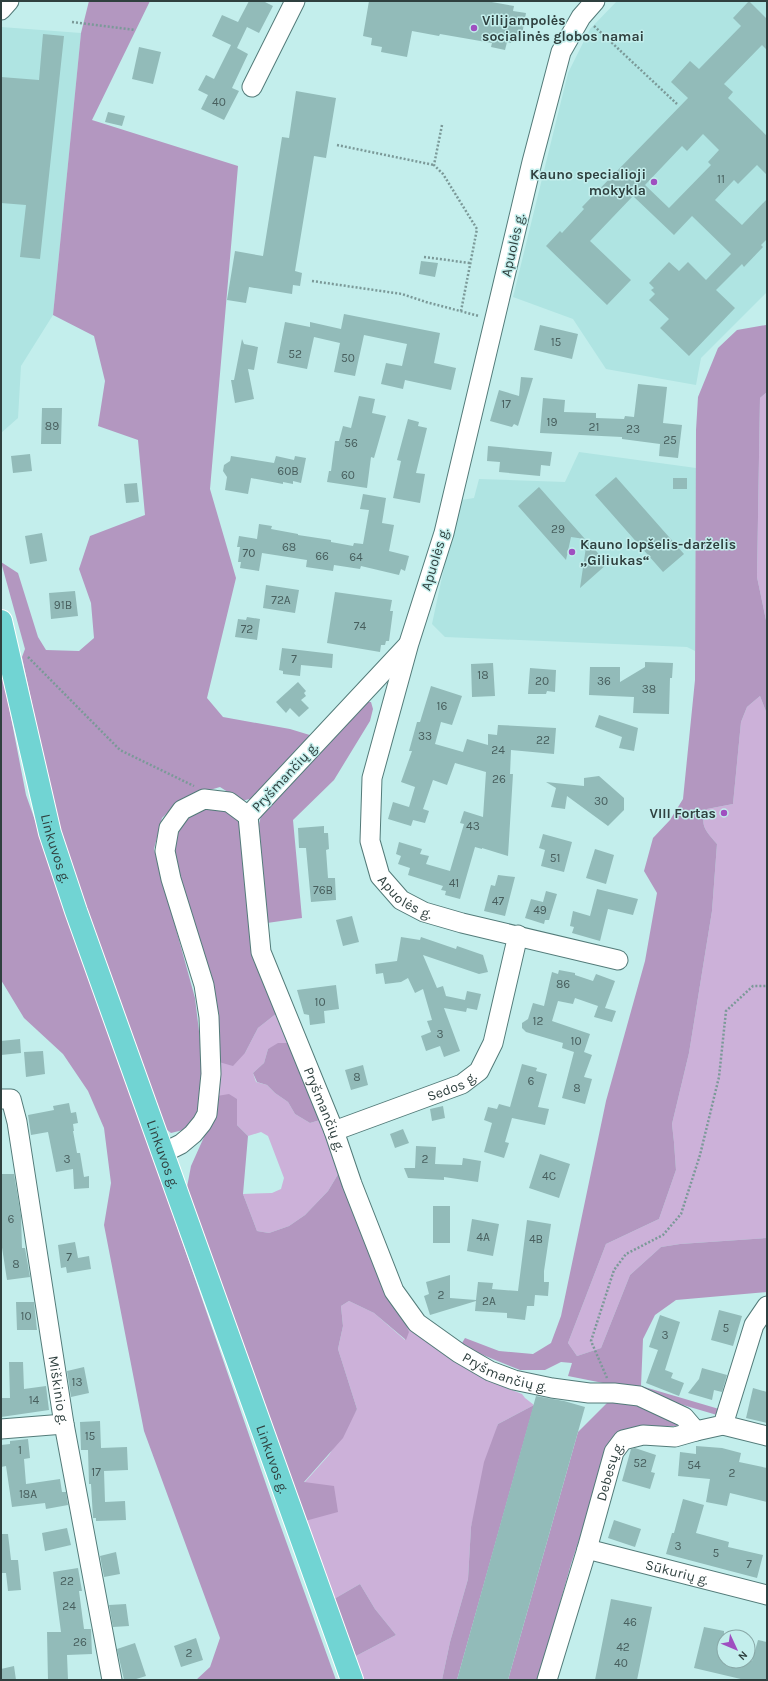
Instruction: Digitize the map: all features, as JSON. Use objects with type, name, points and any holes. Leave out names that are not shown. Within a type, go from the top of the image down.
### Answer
[{"type":"main road","name":"Linkuvos g.","points":[[1,621],[50,833],[76,912],[352,1680]]},
{"type":"street","points":[[1,10],[9,1]]},
{"type":"street","points":[[252,88],[295,1]]},
{"type":"street","name":"Apuolės g.","points":[[596,1],[581,17],[561,52],[532,162],[444,533],[409,643],[372,778],[370,841],[380,876],[402,900],[424,912],[462,924],[618,960]]},
{"type":"street","name":"Pryšmančių g.","points":[[409,643],[248,816],[262,952],[334,1131],[352,1184],[394,1291],[417,1323],[459,1353],[490,1371],[514,1380],[552,1388],[589,1393],[614,1393],[639,1396],[684,1417],[696,1431]]},
{"type":"street","points":[[163,1153],[193,1134],[207,1114],[211,1074],[208,1017],[204,985],[171,879],[165,851],[169,828],[182,810],[204,799],[229,802],[248,816]]},
{"type":"street","name":"Sedos g.","points":[[334,1131],[462,1084],[479,1071],[493,1043],[518,936]]},
{"type":"street","name":"Miškinio g.","points":[[6,1099],[17,1122],[64,1424],[112,1680]]},
{"type":"street","points":[[767,1306],[754,1325],[724,1425],[767,1436]]},
{"type":"street","points":[[1,1429],[64,1424]]},
{"type":"street","name":"Debesų g.","points":[[547,1680],[587,1549],[614,1452],[623,1440],[643,1434],[675,1437],[724,1425]]},
{"type":"street","name":"Sūkurių g.","points":[[587,1549],[767,1595]]},
{"type":"path","points":[[581,17],[593,26],[677,104]]},
{"type":"path","points":[[72,22],[135,30]]},
{"type":"path","points":[[434,165],[442,126]]},
{"type":"path","points":[[337,145],[434,165],[443,174],[476,229],[461,311]]},
{"type":"path","points":[[424,257],[470,263]]},
{"type":"path","points":[[312,281],[402,294],[426,302],[495,320]]},
{"type":"path","points":[[26,656],[120,750],[195,786]]},
{"type":"path","points":[[614,1393],[590,1341],[614,1270],[626,1254],[663,1234],[681,1214],[700,1155],[719,1077],[726,1012],[753,986],[767,986]]},
{"type":"shaded area","points":[[89,1],[150,1],[92,120],[238,166],[210,489],[236,578],[207,698],[223,717],[290,729],[313,736],[257,797],[242,801],[220,787],[183,798],[162,818],[154,849],[195,998],[204,1073],[202,1108],[194,1121],[183,1130],[171,1133],[161,1125],[60,835],[22,657],[25,649],[1,562],[18,573],[38,637],[46,650],[79,651],[94,638],[91,603],[79,569],[90,536],[145,515],[138,440],[98,426],[105,381],[94,336],[53,315],[81,33]]},
{"type":"shaded area","name":"Kauno specialioji mokykla","points":[[617,1],[767,1],[767,292],[701,358],[696,385],[606,369],[573,319],[513,297],[568,73],[590,29]]},
{"type":"shaded area","points":[[1,27],[81,33],[53,315],[21,366],[18,418],[1,433]]},
{"type":"shaded area","points":[[767,323],[767,392],[760,398],[757,577],[767,625],[767,714],[760,696],[747,707],[741,722],[733,804],[707,809],[703,820],[705,828],[717,844],[712,911],[689,1053],[672,1124],[676,1170],[659,1219],[606,1244],[568,1343],[577,1356],[601,1348],[630,1275],[661,1247],[680,1244],[767,1238],[767,1292],[676,1300],[655,1315],[643,1339],[641,1386],[719,1409],[717,1415],[618,1386],[568,1376],[572,1363],[561,1362],[545,1370],[520,1370],[478,1353],[462,1343],[465,1338],[499,1351],[533,1354],[551,1343],[561,1316],[606,1101],[645,961],[657,893],[644,871],[653,838],[670,820],[683,799],[695,680],[696,430],[698,397],[718,348],[737,330],[766,325]]},
{"type":"shaded area","points":[[767,392],[767,625],[757,577],[760,398]]},
{"type":"shaded area","name":"Kauno lopšelis-darželis „Giliukas“","points":[[579,452],[696,468],[695,651],[687,647],[445,637],[432,624],[451,535],[461,500],[474,498],[479,479],[565,482]]},
{"type":"shaded area","points":[[1,666],[26,795],[91,978],[277,1516],[336,1680],[196,1680],[210,1667],[220,1638],[144,1431],[104,1225],[111,1183],[104,1128],[88,1091],[63,1054],[24,1018],[1,980]]},
{"type":"shaded area","points":[[760,696],[767,714],[767,1238],[680,1244],[661,1247],[630,1275],[601,1348],[577,1356],[568,1343],[606,1244],[659,1219],[676,1170],[672,1124],[689,1053],[712,911],[717,844],[705,828],[703,820],[707,809],[733,804],[741,722],[747,707]]},
{"type":"shaded area","points":[[361,702],[371,702],[373,709],[370,721],[334,780],[293,820],[302,918],[267,923],[259,824],[261,816]]},
{"type":"shaded area","points":[[215,805],[231,814],[240,823],[257,969],[277,1013],[258,1028],[245,1053],[233,1066],[219,1062],[171,849],[180,826],[199,809]]},
{"type":"shaded area","points":[[277,1013],[289,1043],[268,1049],[264,1063],[253,1073],[256,1082],[267,1085],[288,1102],[295,1114],[310,1123],[320,1120],[340,1171],[328,1191],[305,1215],[289,1226],[269,1233],[257,1231],[243,1194],[272,1193],[281,1189],[284,1178],[268,1136],[261,1132],[248,1136],[237,1125],[237,1099],[217,1096],[219,1062],[245,1053],[258,1028]]},
{"type":"shaded area","points":[[278,1043],[289,1043],[320,1120],[310,1123],[295,1114],[288,1102],[267,1085],[257,1082],[253,1073],[264,1063],[268,1049]]},
{"type":"shaded area","points":[[229,1094],[237,1099],[237,1125],[248,1136],[243,1194],[257,1231],[269,1233],[289,1226],[305,1215],[328,1191],[340,1171],[409,1332],[406,1340],[374,1313],[349,1301],[341,1306],[343,1326],[338,1349],[357,1409],[343,1438],[304,1482],[334,1486],[338,1512],[305,1521],[187,1187],[191,1166],[204,1137],[217,1096]]},
{"type":"shaded area","points":[[349,1301],[374,1313],[405,1340],[405,1320],[459,1364],[484,1379],[522,1394],[534,1405],[498,1424],[471,1527],[468,1579],[450,1642],[442,1680],[363,1680],[356,1656],[396,1635],[375,1609],[360,1584],[334,1599],[305,1521],[304,1483],[329,1455],[357,1409],[338,1349],[343,1326],[341,1306]]},
{"type":"shaded area","points":[[608,1402],[634,1402],[677,1423],[677,1426],[643,1426],[609,1450],[571,1564],[538,1680],[508,1680],[578,1432]]},
{"type":"shaded area","points":[[534,1405],[457,1680],[442,1680],[450,1642],[468,1579],[471,1527],[484,1462],[498,1424]]},
{"type":"shaded area","points":[[360,1584],[375,1609],[396,1635],[356,1656],[334,1599]]},
{"type":"building","points":[[249,1],[263,1],[273,6],[259,33],[247,27],[237,48],[248,54],[232,88],[239,91],[224,120],[201,109],[208,95],[198,90],[206,75],[214,79],[231,45],[212,36],[222,15],[238,22]]},
{"type":"building","name":"Vilijampolės socialinės globos namai","points":[[369,1],[486,1],[514,6],[513,11],[526,13],[521,40],[512,38],[511,43],[507,42],[505,50],[491,47],[492,43],[412,31],[407,57],[381,52],[382,47],[371,45],[372,38],[363,36]]},
{"type":"building","points":[[749,1],[767,19],[767,50],[762,45],[724,84],[733,92],[728,98],[767,136],[767,175],[757,165],[738,184],[734,180],[715,200],[742,225],[767,199],[767,239],[761,245],[763,247],[744,267],[742,264],[716,290],[735,308],[689,356],[660,328],[669,319],[649,300],[655,294],[651,290],[654,288],[649,283],[669,262],[679,271],[688,262],[706,280],[731,254],[692,216],[674,235],[633,196],[590,241],[631,280],[607,305],[546,246],[560,231],[562,233],[584,209],[582,207],[688,98],[671,82],[690,61],[699,69],[741,26],[733,18]],"holes":[[[703,134],[719,150],[708,162],[711,165],[669,208],[645,185],[682,146],[687,151]]]},
{"type":"building","points":[[43,34],[64,36],[40,259],[20,257],[26,205],[1,203],[1,77],[39,80]]},
{"type":"building","points":[[139,47],[161,52],[153,84],[132,79]]},
{"type":"building","points":[[296,91],[336,98],[326,158],[314,156],[295,271],[302,273],[300,286],[293,285],[292,294],[249,287],[246,303],[227,300],[235,251],[263,256],[282,137],[289,138]]},
{"type":"building","points":[[108,112],[125,116],[122,126],[105,122]]},
{"type":"building","points":[[421,261],[438,263],[435,277],[419,274]]},
{"type":"building","points":[[344,314],[440,333],[434,363],[456,368],[451,390],[405,380],[403,389],[381,384],[386,363],[402,366],[407,344],[364,335],[355,376],[334,372],[340,343],[314,337],[307,369],[277,363],[285,322],[310,327],[310,322],[341,329]]},
{"type":"building","points":[[540,325],[578,334],[572,359],[534,350]]},
{"type":"building","points":[[242,339],[244,344],[258,347],[254,370],[248,369],[254,399],[235,403],[231,380],[234,380]]},
{"type":"building","points":[[521,377],[533,378],[518,426],[514,424],[512,427],[490,421],[499,390],[519,396]]},
{"type":"building","points":[[638,384],[667,387],[663,423],[682,425],[678,458],[659,456],[660,444],[622,439],[622,437],[540,433],[543,398],[565,400],[564,412],[596,413],[596,418],[624,419],[625,416],[634,417]]},
{"type":"building","points":[[359,396],[375,399],[372,413],[386,416],[374,458],[371,457],[367,488],[327,482],[329,471],[331,471],[335,441],[339,441],[343,426],[351,428]]},
{"type":"building","points":[[42,408],[62,408],[61,444],[41,444]]},
{"type":"building","points":[[408,419],[419,422],[418,426],[427,428],[416,473],[425,474],[420,503],[393,498],[401,461],[397,460]]},
{"type":"building","points":[[488,446],[552,452],[550,466],[541,465],[540,476],[499,472],[500,462],[487,461]]},
{"type":"building","points":[[30,454],[32,471],[13,473],[11,456]]},
{"type":"building","points":[[231,456],[274,463],[276,456],[294,460],[295,456],[306,458],[301,483],[293,481],[293,484],[283,482],[283,484],[251,478],[248,494],[225,490],[227,477],[223,471],[224,465],[230,461]]},
{"type":"building","points":[[616,477],[684,554],[663,572],[595,495]]},
{"type":"building","points":[[673,478],[687,478],[687,489],[673,489]]},
{"type":"building","points":[[137,483],[139,502],[126,503],[124,484]]},
{"type":"building","points":[[539,487],[585,539],[571,537],[566,560],[518,506]]},
{"type":"building","points":[[363,494],[386,498],[382,523],[394,525],[389,551],[409,556],[405,571],[401,569],[399,575],[361,566],[360,569],[334,565],[333,571],[306,567],[307,560],[262,553],[259,571],[240,568],[241,562],[238,562],[240,547],[237,547],[239,536],[257,539],[259,524],[272,526],[271,529],[298,535],[331,540],[331,542],[353,546],[354,543],[363,544],[369,510],[360,509]]},
{"type":"building","points":[[42,533],[47,561],[30,564],[25,536]]},
{"type":"building","points":[[587,540],[607,564],[580,588]]},
{"type":"building","points":[[266,585],[299,590],[295,613],[263,608]]},
{"type":"building","points":[[75,591],[78,616],[51,619],[49,593]]},
{"type":"building","points":[[335,592],[392,600],[390,611],[393,611],[389,641],[386,641],[385,645],[381,645],[380,652],[327,643]]},
{"type":"building","points":[[247,617],[260,619],[257,640],[235,637],[238,619],[246,620]]},
{"type":"building","points":[[282,648],[333,654],[332,668],[301,665],[300,676],[283,674],[283,671],[279,670]]},
{"type":"building","points":[[645,662],[673,663],[672,678],[670,678],[669,714],[633,713],[634,697],[589,695],[590,667],[620,667],[620,682],[645,667]]},
{"type":"building","points":[[493,663],[495,696],[472,697],[471,664]]},
{"type":"building","points":[[530,668],[556,670],[555,692],[547,691],[546,694],[528,694]]},
{"type":"building","points":[[298,682],[306,691],[304,693],[306,696],[301,700],[309,708],[299,717],[290,708],[286,713],[276,702]]},
{"type":"building","points":[[431,686],[462,696],[452,725],[441,722],[435,744],[463,752],[467,739],[488,745],[488,734],[497,735],[498,725],[556,728],[554,754],[511,750],[510,774],[513,774],[508,856],[475,847],[460,899],[445,895],[446,891],[441,890],[443,886],[408,875],[410,868],[398,864],[401,856],[396,854],[399,842],[422,849],[420,854],[429,856],[426,864],[450,871],[464,824],[460,823],[464,811],[483,817],[486,772],[455,763],[447,785],[433,780],[423,809],[429,811],[425,823],[413,820],[411,826],[388,819],[393,802],[409,807],[415,787],[401,782],[412,751],[409,751],[417,722],[420,722]]},
{"type":"building","points":[[599,715],[638,728],[634,751],[619,748],[622,737],[595,727]]},
{"type":"building","points":[[599,776],[624,798],[624,810],[608,826],[567,796],[565,809],[551,807],[556,788],[546,782],[584,786],[584,778]]},
{"type":"building","points":[[324,826],[324,833],[328,833],[329,849],[326,850],[328,878],[335,878],[336,900],[311,902],[306,848],[299,848],[298,828]]},
{"type":"building","points":[[543,834],[572,842],[564,872],[541,866],[545,850],[539,848]]},
{"type":"building","points":[[595,849],[614,855],[606,884],[586,878]]},
{"type":"building","points":[[498,875],[515,877],[505,916],[484,911],[491,885],[495,886]]},
{"type":"building","points":[[597,889],[638,899],[633,915],[608,909],[600,941],[572,933],[574,927],[570,926],[573,911],[590,916]]},
{"type":"building","points":[[546,891],[557,894],[549,920],[545,920],[544,924],[525,918],[531,899],[543,902]]},
{"type":"building","points":[[352,916],[359,942],[343,946],[336,920]]},
{"type":"building","points":[[401,937],[420,940],[421,937],[456,949],[457,946],[483,955],[488,972],[479,974],[423,955],[437,988],[443,986],[446,996],[465,1000],[467,991],[481,994],[477,1010],[467,1008],[466,1012],[444,1008],[460,1051],[444,1057],[440,1046],[426,1051],[421,1036],[431,1032],[427,1021],[432,1020],[423,989],[415,993],[408,978],[401,982],[385,984],[383,973],[376,974],[375,964],[397,961]]},
{"type":"building","points":[[559,970],[575,973],[575,975],[593,981],[596,974],[615,981],[605,1008],[616,1011],[612,1022],[594,1017],[598,1006],[575,998],[573,1004],[558,1001],[552,1021],[590,1034],[584,1052],[592,1055],[584,1077],[592,1079],[585,1104],[562,1098],[574,1052],[562,1048],[563,1043],[526,1032],[522,1028],[522,1023],[528,1019],[533,1003],[544,1006],[552,972],[558,974]]},
{"type":"building","points":[[336,985],[339,1009],[324,1011],[325,1023],[310,1025],[309,1015],[304,1014],[297,990]]},
{"type":"building","points":[[20,1039],[21,1053],[1,1055],[1,1041]]},
{"type":"building","points":[[43,1051],[45,1074],[26,1077],[24,1052]]},
{"type":"building","points":[[522,1064],[537,1068],[536,1071],[547,1074],[538,1107],[549,1109],[545,1125],[512,1118],[505,1142],[509,1143],[504,1158],[484,1152],[492,1123],[484,1120],[488,1107],[497,1109],[499,1104],[510,1107]]},
{"type":"building","points":[[363,1065],[368,1085],[351,1090],[345,1070]]},
{"type":"building","points":[[69,1103],[71,1113],[76,1112],[78,1123],[73,1124],[73,1131],[77,1153],[80,1153],[84,1177],[89,1176],[89,1188],[74,1189],[73,1169],[56,1172],[48,1132],[31,1135],[28,1115],[54,1110],[53,1106]]},
{"type":"building","points":[[443,1106],[445,1118],[432,1121],[430,1109]]},
{"type":"building","points":[[403,1129],[409,1143],[395,1148],[390,1134]]},
{"type":"building","points":[[416,1146],[436,1147],[435,1164],[462,1165],[463,1158],[481,1161],[478,1182],[444,1177],[444,1180],[408,1178],[404,1168],[415,1168]]},
{"type":"building","points":[[540,1154],[570,1164],[559,1198],[529,1188]]},
{"type":"building","points":[[1,1174],[14,1174],[21,1216],[22,1248],[25,1248],[30,1277],[7,1280],[1,1241]]},
{"type":"building","points":[[433,1206],[450,1206],[450,1243],[433,1243]]},
{"type":"building","points":[[472,1219],[499,1224],[493,1256],[467,1251]]},
{"type":"building","points":[[527,1220],[551,1224],[544,1271],[544,1282],[549,1282],[548,1296],[535,1295],[534,1306],[527,1306],[525,1320],[507,1318],[507,1313],[475,1311],[476,1301],[430,1315],[424,1296],[429,1294],[426,1282],[450,1275],[450,1298],[476,1300],[478,1282],[493,1283],[492,1289],[518,1291]]},
{"type":"building","points":[[75,1242],[78,1258],[89,1256],[91,1269],[67,1273],[66,1267],[61,1268],[58,1245]]},
{"type":"building","points":[[16,1302],[34,1302],[37,1330],[17,1330]]},
{"type":"building","points":[[719,1310],[742,1316],[733,1346],[711,1340]]},
{"type":"building","points":[[660,1315],[680,1322],[665,1370],[673,1373],[671,1378],[684,1383],[679,1396],[646,1383],[658,1350],[649,1347]]},
{"type":"building","points":[[9,1362],[23,1362],[24,1389],[46,1386],[49,1410],[1,1417],[1,1398],[10,1398]]},
{"type":"building","points":[[84,1367],[89,1393],[71,1397],[67,1371]]},
{"type":"building","points":[[702,1368],[727,1375],[722,1392],[714,1390],[712,1400],[688,1393],[699,1379]]},
{"type":"building","points":[[753,1388],[767,1392],[767,1423],[746,1418]]},
{"type":"building","points":[[536,1396],[564,1401],[585,1407],[508,1680],[457,1680]]},
{"type":"building","points":[[100,1421],[101,1448],[127,1447],[128,1470],[104,1471],[105,1502],[125,1501],[126,1520],[96,1521],[96,1518],[93,1518],[91,1484],[89,1484],[88,1450],[81,1450],[80,1422]]},
{"type":"building","points":[[28,1439],[30,1458],[24,1459],[26,1484],[60,1479],[62,1492],[66,1492],[68,1505],[46,1509],[45,1503],[12,1507],[6,1466],[1,1467],[1,1445],[10,1444],[10,1441]]},
{"type":"building","points":[[696,1446],[722,1448],[741,1453],[739,1462],[767,1468],[767,1502],[730,1493],[727,1506],[706,1502],[710,1479],[678,1476],[680,1452],[696,1454]]},
{"type":"building","points":[[635,1448],[656,1455],[651,1472],[655,1473],[650,1489],[622,1481],[631,1449]]},
{"type":"building","points":[[683,1499],[704,1505],[696,1533],[729,1542],[728,1547],[763,1555],[757,1578],[666,1554],[672,1533],[674,1533]]},
{"type":"building","points":[[614,1520],[641,1529],[635,1547],[608,1538]]},
{"type":"building","points":[[67,1528],[71,1545],[45,1551],[42,1533]]},
{"type":"building","points":[[1,1534],[8,1534],[11,1560],[18,1560],[21,1590],[8,1591],[6,1573],[1,1573]]},
{"type":"building","points":[[116,1552],[120,1574],[104,1577],[100,1556]]},
{"type":"building","points":[[78,1568],[82,1591],[79,1591],[84,1629],[91,1629],[92,1654],[67,1655],[68,1680],[48,1680],[47,1632],[61,1632],[53,1572]]},
{"type":"building","points":[[611,1599],[652,1607],[637,1680],[595,1680]]},
{"type":"building","points":[[126,1604],[129,1626],[113,1627],[109,1605]]},
{"type":"building","points":[[704,1627],[716,1629],[716,1669],[756,1669],[756,1647],[758,1640],[767,1642],[767,1680],[745,1680],[694,1668]]},
{"type":"building","points":[[196,1638],[203,1660],[181,1667],[174,1646]]},
{"type":"building","points":[[135,1643],[146,1676],[133,1680],[124,1680],[117,1649]]},
{"type":"building","points":[[14,1666],[16,1680],[1,1680],[1,1669]]},
{"type":"place","name":"Vilijampolės socialinės globos namai","points":[[474,28]]},
{"type":"place","name":"Kauno specialioji mokykla","points":[[654,182]]},
{"type":"place","name":"Kauno lopšelis-darželis „Giliukas“","points":[[572,552]]},
{"type":"place","name":"VIII Fortas","points":[[724,813]]}]
